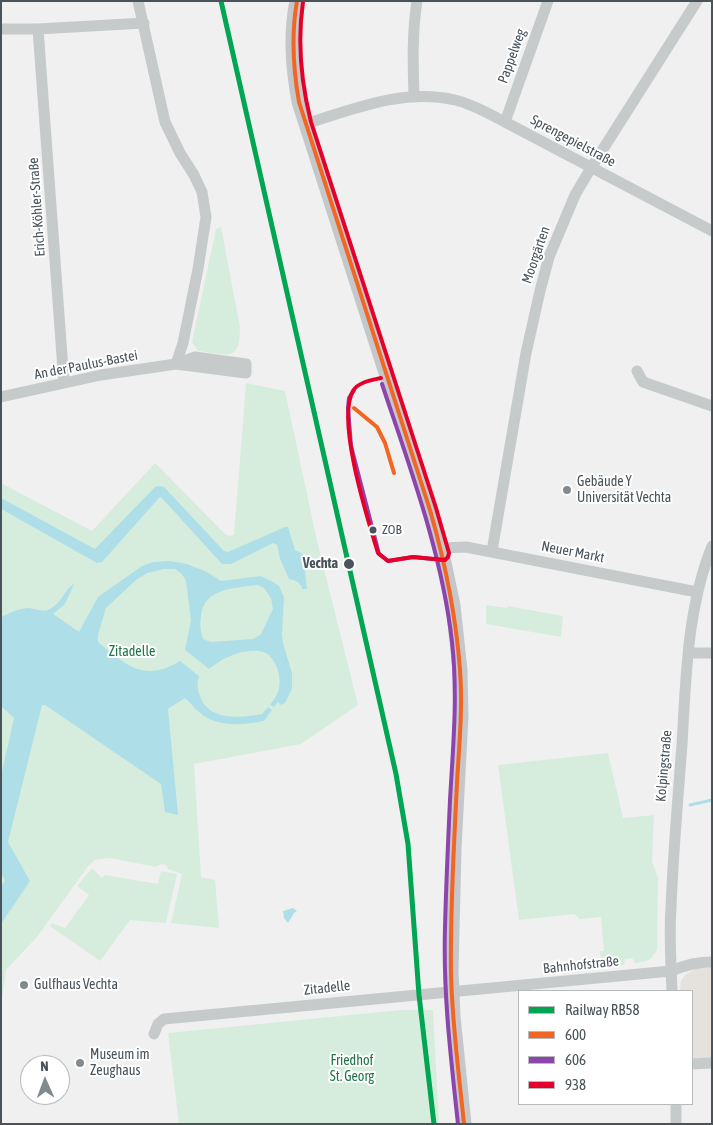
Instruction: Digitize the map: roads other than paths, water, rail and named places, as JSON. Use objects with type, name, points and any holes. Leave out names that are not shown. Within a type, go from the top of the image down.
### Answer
[{"type":"main road","points":[[297,1],[293,31],[293,55],[295,79],[305,124],[441,548],[453,605],[460,670],[461,716],[453,877],[452,993],[464,1124]]},
{"type":"street","points":[[138,1],[165,122],[202,192],[206,217],[183,343],[176,364]]},
{"type":"street","points":[[414,96],[412,52],[417,1]]},
{"type":"street","name":"Pappelweg","points":[[505,122],[548,1]]},
{"type":"street","name":"Moorgärten","points":[[492,551],[526,353],[549,257],[576,195],[591,168],[697,1]]},
{"type":"street","points":[[1,29],[38,29],[144,23]]},
{"type":"street","name":"Erich-Köhler-Straße","points":[[38,29],[64,383]]},
{"type":"street","name":"Sprengepielstraße","points":[[305,124],[366,104],[414,96],[432,96],[456,100],[505,122],[712,231]]},
{"type":"street","name":"An der Paulus-Bastei","points":[[1,397],[101,375],[176,364],[246,368]]},
{"type":"street","points":[[637,371],[643,382],[712,406]]},
{"type":"street","name":"Kolpingstraße","points":[[672,990],[670,910],[688,653],[698,592],[712,546]]},
{"type":"street","name":"Neuer Markt","points":[[441,548],[466,547],[492,551],[698,592]]},
{"type":"street","points":[[688,653],[712,653]]},
{"type":"street","name":"Bahnhofstraße","points":[[452,993],[672,971],[697,962],[712,962]]},
{"type":"street","name":"Zitadelle","points":[[154,1034],[158,1024],[164,1019],[452,993]]},
{"type":"street","points":[[693,1064],[712,1063]]},
{"type":"street","points":[[676,1105],[676,1124]]},
{"type":"water","points":[[155,487],[164,487],[224,551],[228,552],[288,527],[295,550],[303,554],[307,589],[302,589],[297,582],[289,579],[280,559],[277,545],[273,543],[231,564],[222,564],[161,497],[102,562],[97,563],[1,509],[1,498],[95,549]]},
{"type":"water","points":[[170,561],[187,564],[207,572],[221,581],[261,576],[279,586],[284,597],[282,634],[292,673],[292,689],[285,703],[281,705],[278,702],[274,707],[270,705],[276,697],[280,682],[278,670],[273,659],[264,652],[245,651],[220,661],[209,669],[185,650],[191,620],[186,581],[182,574],[175,569],[164,569],[147,573],[136,580],[106,608],[98,635],[98,642],[127,664],[146,671],[156,671],[180,661],[199,676],[198,691],[204,704],[218,714],[235,717],[262,714],[268,707],[272,710],[264,721],[230,724],[214,721],[206,717],[185,698],[168,709],[178,815],[165,812],[161,784],[45,705],[42,705],[8,842],[30,881],[1,924],[1,886],[5,881],[1,873],[1,776],[14,718],[1,706],[1,617],[23,609],[30,608],[45,611],[50,609],[58,603],[74,584],[65,604],[53,614],[79,632],[98,597],[142,566],[153,562]],"holes":[[[257,585],[264,588],[271,598],[273,609],[261,634],[253,639],[211,642],[203,639],[200,627],[201,616],[203,607],[208,600],[222,591],[231,589]]]},
{"type":"water","points":[[293,908],[297,911],[288,923],[284,918],[283,911]]},
{"type":"waterway","points":[[690,805],[712,800]]},
{"type":"rail line","name":"RB58","points":[[221,1],[396,774],[408,844],[419,995],[434,1124]]},
{"type":"place","name":"Gebäude Y Universität Vechta","points":[[567,490]]},
{"type":"place","name":"ZOB","points":[[373,530]]},
{"type":"place","name":"Vechta","points":[[349,564]]},
{"type":"place","name":"Gulfhaus Vechta","points":[[24,985]]},
{"type":"place","name":"Museum im Zeughaus","points":[[80,1063]]},
{"type":"park label","name":"Friedhof St. Georg","points":[[352,1070]]}]
